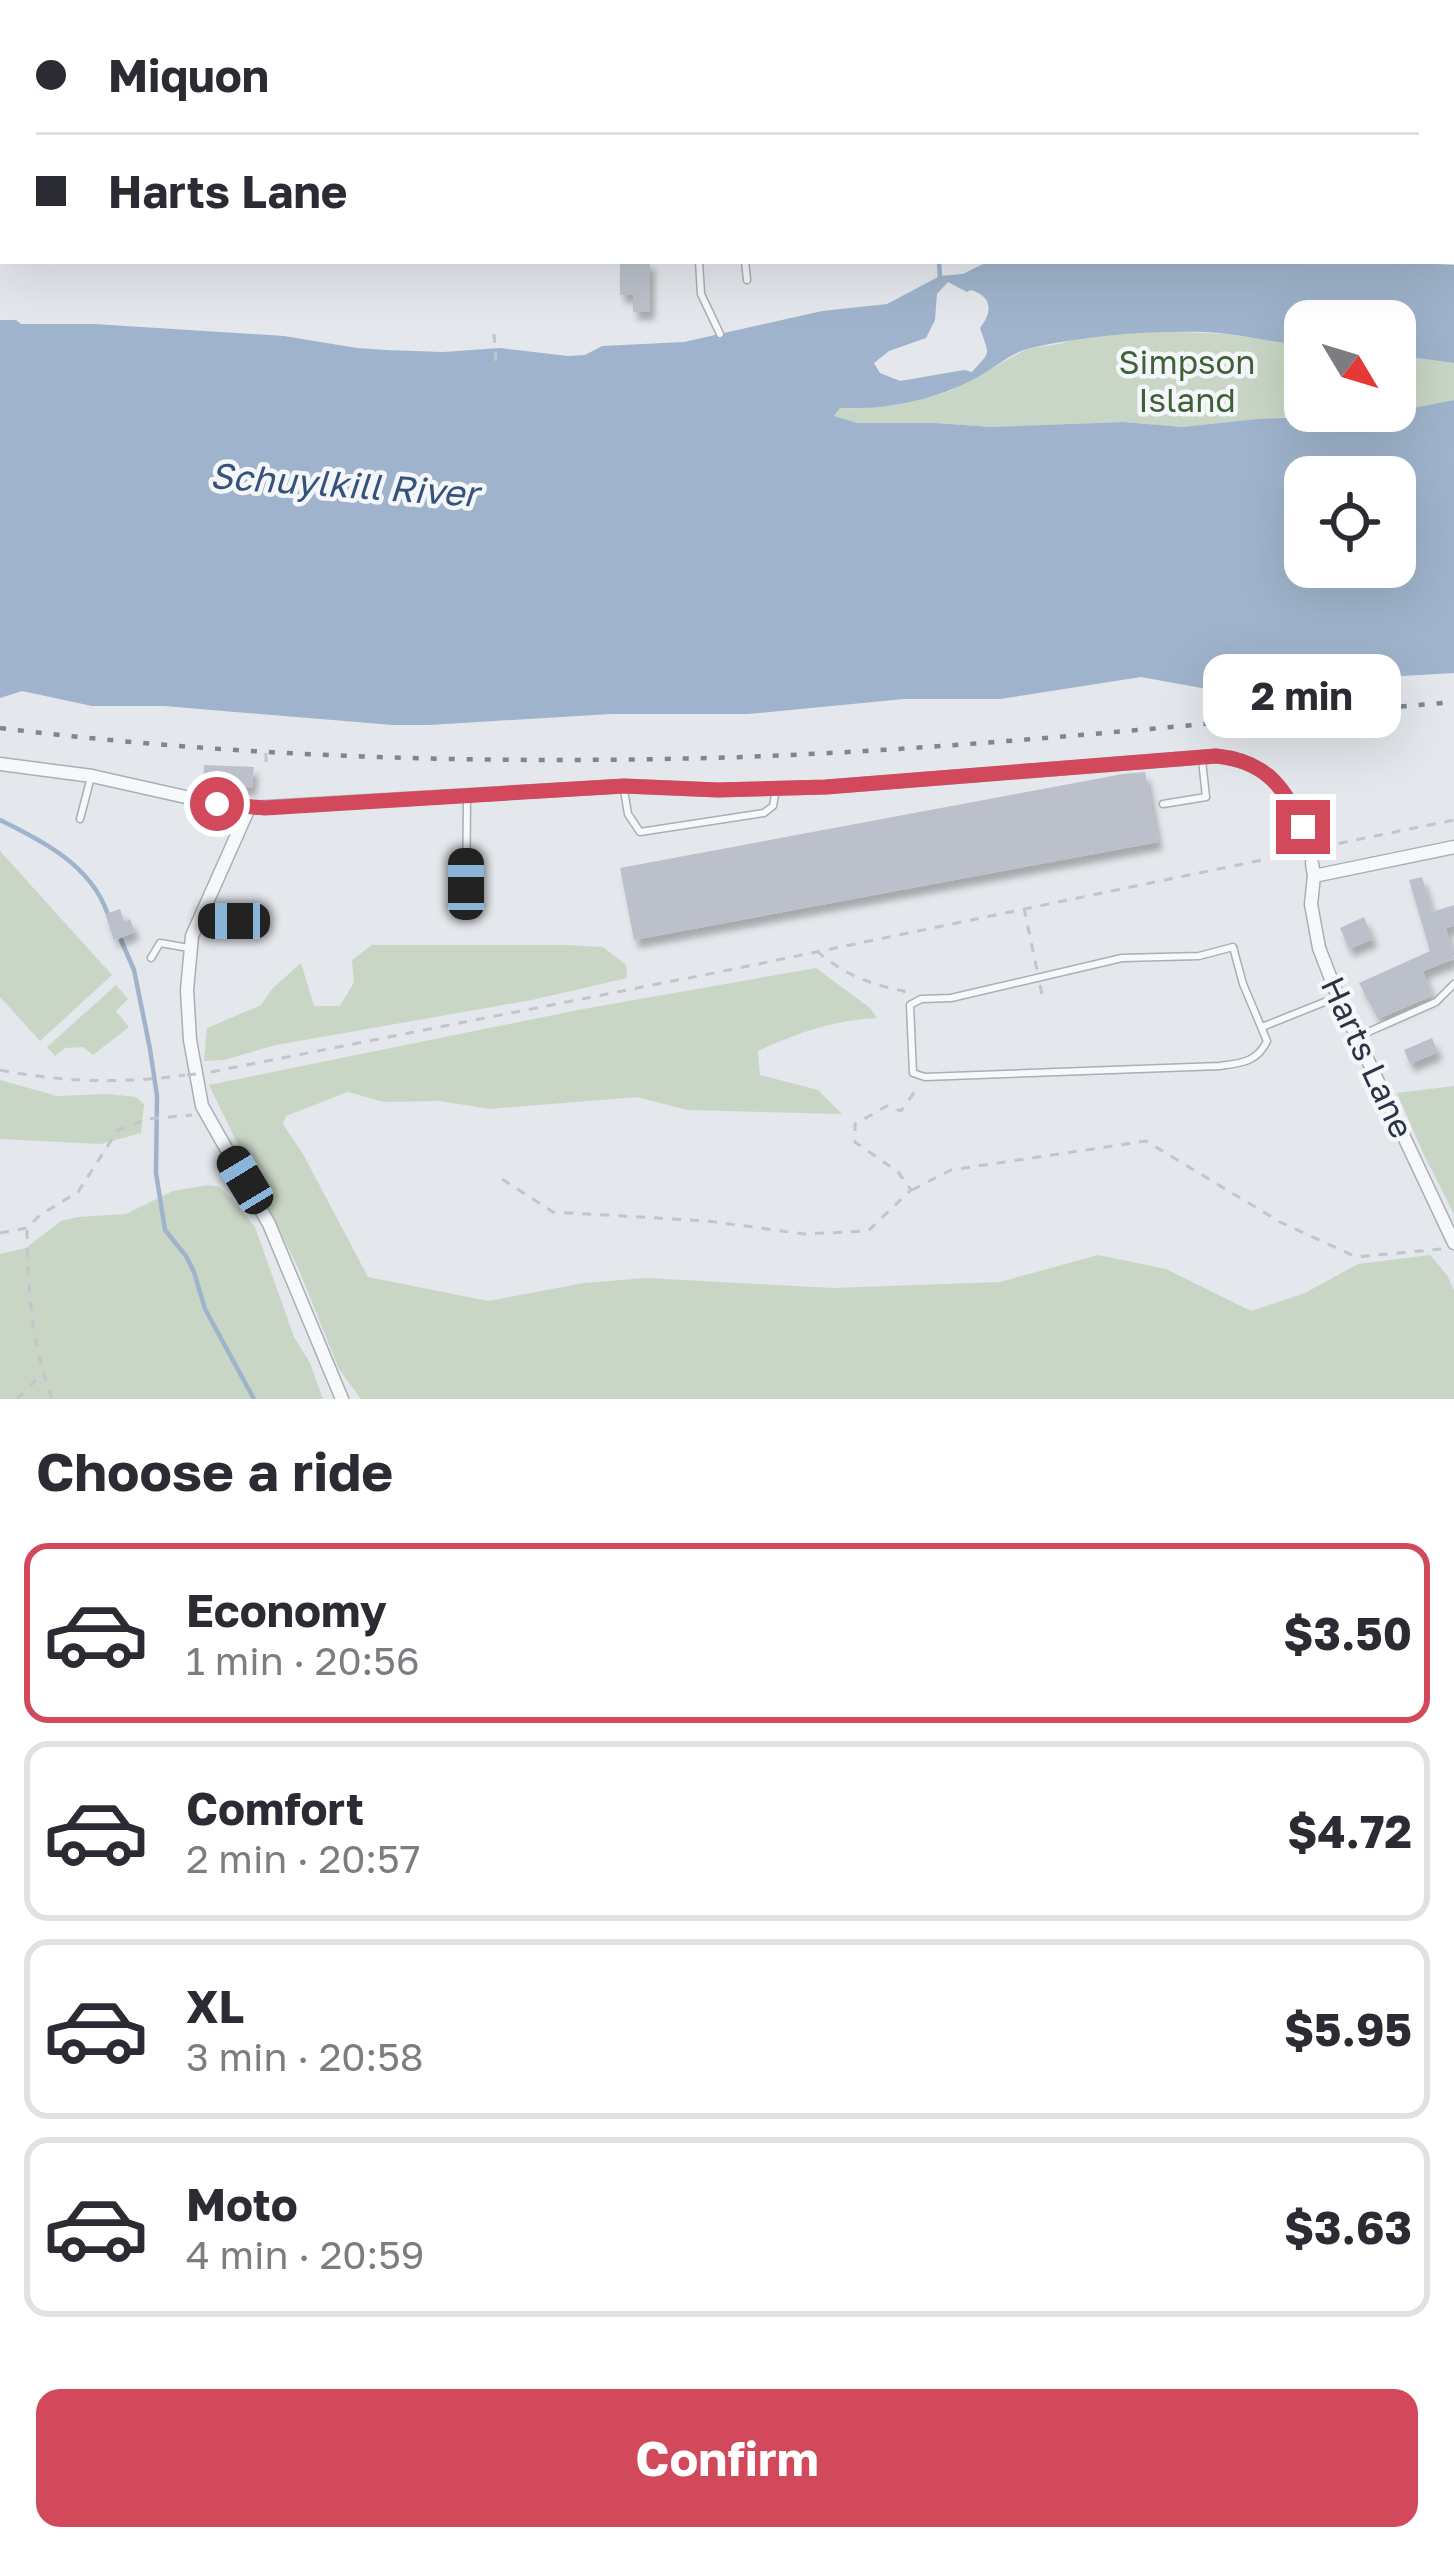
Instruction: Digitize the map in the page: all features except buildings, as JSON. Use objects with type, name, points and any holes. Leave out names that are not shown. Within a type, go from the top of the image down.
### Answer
[{"type":"street","points":[[0,764],[92,776],[249,808],[624,786],[776,789],[1231,758],[1257,767],[1283,789],[1314,845]]},
{"type":"street","points":[[249,808],[197,920],[190,948],[188,1020],[198,1085],[206,1114],[269,1225],[343,1399]]},
{"type":"street","name":"Harts Lane","points":[[1454,847],[1313,870],[1311,904],[1313,927],[1338,997],[1454,1245]]},
{"type":"lane","points":[[699,264],[701,294],[720,334]]},
{"type":"lane","points":[[745,264],[747,280]]},
{"type":"lane","points":[[1163,804],[1206,797],[1202,757]]},
{"type":"lane","points":[[80,820],[92,776]]},
{"type":"lane","points":[[624,786],[628,814],[640,832],[764,813],[773,806],[776,789]]},
{"type":"lane","points":[[466,908],[467,794]]},
{"type":"lane","points":[[197,920],[249,923]]},
{"type":"lane","points":[[151,958],[160,943],[190,948]]},
{"type":"lane","points":[[1234,946],[1267,1041],[1261,1054],[1246,1062],[1220,1066],[925,1077],[913,1073],[910,1005],[920,999],[952,998],[1122,958],[1199,956],[1234,946]]},
{"type":"lane","points":[[1357,1037],[1436,1002],[1454,984]]},
{"type":"lane","points":[[1262,1028],[1338,997]]},
{"type":"path","points":[[494,334],[496,362]]},
{"type":"path","points":[[266,747],[266,762]]},
{"type":"path","points":[[0,1070],[78,1081],[140,1081],[204,1073],[1454,820]]},
{"type":"path","points":[[1024,907],[1042,995]]},
{"type":"path","points":[[817,951],[851,975],[904,991],[910,1005]]},
{"type":"path","points":[[911,1190],[898,1172],[855,1142],[854,1124],[887,1106],[901,1112],[925,1077]]},
{"type":"path","points":[[0,1233],[27,1228],[79,1192],[118,1130],[147,1119],[206,1114]]},
{"type":"path","points":[[502,1179],[553,1212],[708,1221],[804,1234],[868,1232],[911,1190],[951,1170],[1146,1141],[1280,1222],[1356,1257],[1454,1245]]},
{"type":"path","points":[[27,1228],[27,1290],[52,1399]]},
{"type":"path","points":[[17,1399],[43,1373]]},
{"type":"green space","name":"Simpson Island","points":[[1157,331],[1284,342],[1284,417],[1183,427],[1123,422],[992,427],[857,423],[833,417],[840,408],[922,399],[950,391],[1027,349],[1088,335]]},
{"type":"green space","points":[[1416,358],[1454,363],[1454,400],[1416,407]]},
{"type":"green space","points":[[0,851],[112,975],[40,1041],[0,997]]},
{"type":"green space","points":[[372,945],[603,947],[626,965],[627,978],[204,1061],[207,1028],[261,1005],[301,963],[314,1006],[340,1006],[354,982],[352,960]]},
{"type":"green space","points":[[816,968],[877,1018],[816,1028],[758,1051],[760,1075],[818,1090],[842,1114],[687,1110],[637,1097],[490,1109],[440,1101],[384,1102],[348,1092],[286,1116],[283,1124],[368,1277],[488,1301],[584,1283],[646,1278],[834,1288],[1000,1282],[1098,1255],[1166,1269],[1251,1311],[1305,1293],[1358,1264],[1430,1255],[1454,1290],[1454,1399],[361,1399],[339,1369],[299,1270],[209,1085],[583,1009]]},
{"type":"green space","points":[[116,985],[128,999],[116,1011],[129,1027],[93,1055],[83,1047],[65,1048],[55,1056],[47,1047]]},
{"type":"green space","points":[[0,1080],[57,1096],[136,1097],[144,1104],[141,1133],[101,1144],[0,1139]]},
{"type":"green space","points":[[1454,1086],[1454,1214],[1397,1093]]},
{"type":"green space","points":[[219,1187],[255,1227],[294,1337],[323,1399],[0,1399],[0,1254],[26,1248],[61,1221],[126,1214],[173,1191]]},
{"type":"water","name":"Schuylkill River","points":[[983,264],[1454,265],[1454,363],[1416,358],[1416,300],[1284,300],[1284,342],[1204,332],[1074,340],[1016,354],[943,393],[892,405],[840,408],[834,416],[857,423],[992,427],[1123,422],[1183,427],[1284,418],[1284,432],[1416,432],[1416,407],[1454,400],[1454,673],[1279,683],[1250,672],[1207,689],[1141,677],[1000,699],[904,699],[748,714],[611,714],[429,725],[164,706],[92,706],[22,691],[0,698],[0,320],[284,336],[386,350],[500,348],[568,356],[585,355],[602,346],[684,342],[822,311],[887,304],[940,276],[963,274]],"holes":[[[948,282],[987,300],[988,311],[980,328],[986,356],[972,372],[900,381],[880,373],[874,363],[889,351],[926,338],[935,320],[937,294]]]},
{"type":"waterway","points":[[939,264],[940,279]]},
{"type":"waterway","points":[[0,820],[77,868],[107,912]]},
{"type":"waterway","points":[[121,940],[134,970],[150,1049],[157,1096],[156,1173],[165,1230],[186,1256],[205,1309],[254,1399]]},
{"type":"railway","points":[[0,728],[265,752],[620,760],[896,749],[1454,702]]},
{"type":"route","points":[[217,804],[265,808],[624,786],[826,787],[1216,756],[1246,762],[1270,777],[1283,789],[1303,827]]}]
